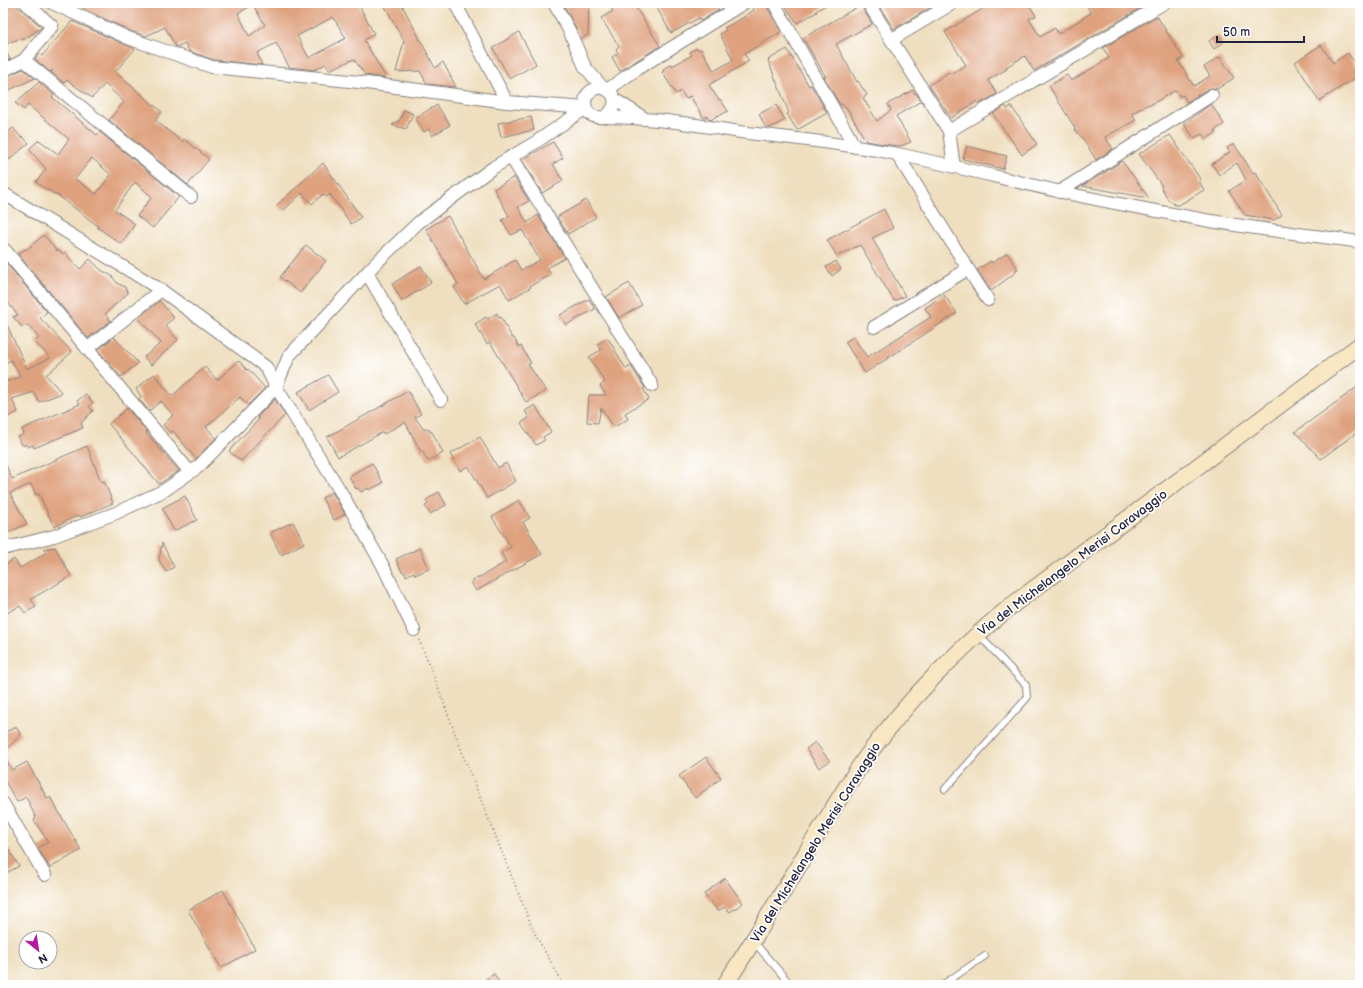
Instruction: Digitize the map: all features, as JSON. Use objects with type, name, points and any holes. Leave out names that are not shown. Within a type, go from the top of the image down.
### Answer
[{"type":"street","points":[[3,71],[24,60],[52,26],[26,3]]},
{"type":"street","points":[[52,3],[128,38],[212,68],[360,82],[507,102],[586,108]]},
{"type":"street","points":[[454,3],[507,102]]},
{"type":"street","points":[[554,3],[585,67],[608,92],[615,104],[610,114],[604,117]]},
{"type":"street","points":[[608,92],[637,69],[744,3]]},
{"type":"street","points":[[774,3],[855,147]]},
{"type":"street","points":[[868,3],[949,131],[954,167]]},
{"type":"street","points":[[891,40],[953,3]]},
{"type":"street","points":[[949,131],[1164,3]]},
{"type":"street","points":[[24,60],[191,197]]},
{"type":"street","points":[[585,67],[587,95],[585,102],[586,108],[589,113],[594,116],[647,119],[855,147],[897,154],[1059,192],[1192,218],[1360,242]]},
{"type":"street","points":[[587,95],[591,91],[598,88],[608,92],[647,119]]},
{"type":"street","points":[[1059,192],[1212,95]]},
{"type":"street","points":[[3,549],[54,536],[116,513],[165,490],[198,467],[276,387],[289,356],[367,273],[419,222],[494,167],[536,142],[586,108]]},
{"type":"street","points":[[897,154],[988,300]]},
{"type":"street","points":[[511,157],[652,385]]},
{"type":"street","points":[[3,193],[161,290],[266,367],[276,387],[339,489],[382,564],[414,630]]},
{"type":"street","points":[[5,250],[190,472]]},
{"type":"street","points":[[874,327],[968,269]]},
{"type":"street","points":[[367,273],[441,400]]},
{"type":"street","points":[[87,349],[161,290]]},
{"type":"street","name":"Via del Michelangelo Merisi Caravaggio","points":[[725,985],[754,941],[866,757],[913,698],[978,634],[1011,606],[1360,345]]},
{"type":"street","points":[[3,802],[45,875]]},
{"type":"lane","points":[[945,790],[1027,698],[1026,685],[978,634]]},
{"type":"lane","points":[[754,941],[790,985]]},
{"type":"lane","points":[[942,985],[985,956]]},
{"type":"path","points":[[414,630],[430,666],[465,760],[534,932],[564,985]]},
{"type":"building","points":[[3,3],[13,3],[42,27],[23,40],[22,38],[3,45]]},
{"type":"building","points":[[88,3],[358,3],[374,34],[364,40],[386,78],[365,75],[354,59],[329,70],[326,64],[314,70],[289,67],[276,43],[257,53],[262,65],[214,60],[189,51],[185,43],[176,47],[165,27],[146,36],[131,31],[83,9]],"holes":[[[253,5],[265,25],[249,36],[238,13]],[[333,17],[346,38],[309,58],[297,36]]]},
{"type":"building","points":[[383,3],[401,3],[435,68],[443,62],[456,87],[427,84],[420,71],[396,72],[404,41]]},
{"type":"building","points":[[563,3],[589,3],[588,35],[581,39]]},
{"type":"building","points":[[616,3],[633,3],[660,46],[620,71],[612,57],[618,53],[616,49],[619,46],[601,18],[613,11],[610,7]]},
{"type":"building","points":[[654,3],[715,3],[719,10],[701,21],[699,18],[671,33]]},
{"type":"building","points":[[761,3],[765,3],[781,32],[744,54],[749,61],[709,85],[728,111],[711,120],[707,116],[704,118],[690,96],[686,99],[681,91],[676,94],[662,72],[664,71],[663,69],[671,64],[672,66],[692,55],[690,52],[697,48],[699,50],[701,49],[714,71],[733,60],[720,34],[726,30],[724,28],[746,16],[754,10],[753,8]]},
{"type":"building","points":[[786,3],[829,3],[816,11],[817,12],[797,23],[786,7],[788,6]]},
{"type":"building","points":[[877,3],[938,3],[894,29]]},
{"type":"building","points":[[992,3],[1028,3],[1036,16],[1029,19],[1040,37],[1055,28],[1058,34],[1091,13],[1085,3],[1149,3],[1034,71],[1025,56],[1006,67],[1007,69],[988,80],[997,94],[979,104],[977,101],[951,118],[929,85],[949,72],[951,74],[966,65],[945,32]]},
{"type":"building","points":[[861,5],[872,24],[836,44],[857,82],[858,81],[867,95],[863,98],[877,121],[891,110],[888,104],[913,90],[915,94],[916,93],[921,101],[896,116],[911,142],[901,146],[866,141],[847,108],[846,109],[842,104],[840,105],[824,77],[826,77],[803,38]]},
{"type":"building","points":[[1157,16],[1183,58],[1178,61],[1194,86],[1210,76],[1204,67],[1220,57],[1234,78],[1217,89],[1208,89],[1187,102],[1183,95],[1180,97],[1176,90],[1150,105],[1149,104],[1132,113],[1136,120],[1105,137],[1113,149],[1096,160],[1083,139],[1074,129],[1075,128],[1049,86],[1067,75],[1071,81],[1109,58],[1103,48]]},
{"type":"building","points":[[72,21],[135,49],[115,72],[162,112],[155,120],[182,142],[184,139],[209,159],[188,185],[109,120],[124,102],[105,84],[92,98],[67,80],[64,83],[51,72],[53,70],[50,72],[35,59],[39,54],[42,56]]},
{"type":"building","points":[[519,32],[536,64],[510,79],[493,48]]},
{"type":"building","points":[[1218,35],[1223,43],[1214,49],[1209,41]]},
{"type":"building","points":[[1321,45],[1333,63],[1348,53],[1360,71],[1360,75],[1319,101],[1295,62]]},
{"type":"building","points":[[3,46],[10,59],[3,63]]},
{"type":"building","points":[[787,49],[809,86],[811,85],[827,113],[797,130],[787,114],[789,113],[768,60]]},
{"type":"building","points":[[23,69],[35,78],[3,93],[3,78]]},
{"type":"building","points":[[39,82],[54,95],[52,97],[97,135],[100,132],[179,197],[153,228],[137,216],[152,197],[135,182],[115,210],[135,224],[121,244],[97,227],[98,226],[55,193],[54,194],[49,190],[48,191],[36,182],[46,169],[29,149],[39,140],[58,154],[69,139],[28,105],[24,110],[15,103]],"holes":[[[92,158],[111,175],[96,194],[75,179]]]},
{"type":"building","points":[[1211,104],[1224,124],[1215,130],[1216,133],[1206,139],[1202,134],[1194,138],[1184,124]]},
{"type":"building","points":[[437,105],[450,125],[432,136],[429,129],[424,132],[415,118]]},
{"type":"building","points":[[776,105],[785,120],[770,128],[766,128],[759,114]]},
{"type":"building","points":[[1005,106],[1007,109],[1011,106],[1037,144],[1022,155],[993,114]]},
{"type":"building","points":[[404,110],[413,114],[406,129],[392,125],[400,120]]},
{"type":"building","points":[[531,117],[534,130],[501,137],[498,123]]},
{"type":"building","points":[[13,128],[29,143],[3,165],[3,136]]},
{"type":"building","points":[[1170,135],[1201,180],[1199,181],[1204,190],[1179,205],[1175,205],[1169,201],[1161,187],[1162,186],[1139,154]]},
{"type":"building","points":[[553,142],[563,158],[553,164],[563,181],[542,193],[522,160]]},
{"type":"building","points":[[1234,144],[1253,173],[1255,172],[1282,215],[1274,220],[1245,215],[1229,191],[1246,180],[1237,163],[1219,175],[1212,164],[1230,152],[1227,148]]},
{"type":"building","points":[[967,146],[1007,156],[1003,169],[963,159]]},
{"type":"building","points":[[1122,161],[1149,198],[1082,186],[1104,173]]},
{"type":"building","points":[[323,163],[361,217],[351,224],[330,194],[326,197],[323,194],[312,204],[302,193],[283,211],[277,205]]},
{"type":"building","points":[[514,177],[529,201],[518,207],[527,223],[538,215],[565,258],[547,268],[551,275],[530,286],[531,287],[509,300],[500,284],[464,304],[454,287],[458,284],[426,229],[448,216],[484,279],[515,260],[521,270],[540,260],[522,230],[511,235],[502,220],[509,216],[494,189]]},
{"type":"building","points":[[586,200],[596,217],[568,234],[557,217]]},
{"type":"building","points":[[884,209],[893,228],[872,238],[905,296],[894,301],[860,245],[837,256],[827,240]]},
{"type":"building","points":[[44,235],[57,251],[58,250],[62,254],[64,252],[80,269],[90,259],[101,270],[112,276],[117,283],[125,287],[128,293],[105,314],[111,321],[88,338],[18,254],[25,249],[26,250]]},
{"type":"building","points":[[306,245],[326,261],[300,293],[280,277]]},
{"type":"building","points":[[1007,253],[1018,269],[991,291],[977,270],[991,261],[992,263]]},
{"type":"building","points":[[836,261],[841,269],[832,276],[826,267]]},
{"type":"building","points":[[6,263],[47,312],[40,318],[72,352],[46,375],[62,393],[39,402],[34,392],[12,399],[18,412],[3,419],[3,378],[5,382],[21,377],[11,360],[3,364],[3,316],[27,369],[50,358],[35,342],[39,338],[28,325],[22,327],[13,317],[18,315],[3,297],[3,265]]},
{"type":"building","points":[[421,266],[431,283],[402,301],[392,284]]},
{"type":"building","points":[[629,283],[642,305],[619,318],[606,297]]},
{"type":"building","points":[[944,295],[957,313],[865,373],[845,342],[853,337],[867,357],[931,317],[925,308]]},
{"type":"building","points":[[589,299],[595,309],[566,325],[560,315]]},
{"type":"building","points":[[160,301],[174,318],[165,325],[178,340],[151,365],[144,357],[161,343],[138,318]]},
{"type":"building","points":[[497,313],[499,318],[501,317],[512,338],[514,338],[519,347],[521,346],[531,363],[528,364],[546,391],[526,402],[490,342],[487,344],[475,324],[486,317],[488,319]]},
{"type":"building","points":[[114,337],[138,363],[121,377],[98,350]]},
{"type":"building","points":[[608,338],[626,369],[631,366],[645,388],[643,389],[649,399],[625,413],[628,419],[614,427],[601,408],[598,423],[587,422],[589,395],[606,395],[600,386],[605,382],[589,357],[601,350],[597,344]]},
{"type":"building","points":[[239,361],[265,388],[248,405],[240,397],[206,427],[216,438],[196,459],[173,431],[170,433],[163,425],[173,415],[161,401],[149,411],[139,399],[141,396],[136,389],[154,374],[172,396],[205,367],[217,380]]},
{"type":"building","points":[[328,375],[338,392],[309,410],[298,392]]},
{"type":"building","points":[[1360,385],[1360,430],[1321,459],[1295,432]]},
{"type":"building","points":[[408,391],[421,414],[415,417],[423,429],[429,429],[430,432],[432,432],[443,453],[428,461],[423,452],[421,452],[405,422],[384,434],[383,432],[338,457],[327,437]]},
{"type":"building","points":[[86,394],[93,403],[89,406],[93,411],[81,423],[83,428],[34,448],[33,445],[28,447],[27,445],[22,445],[18,437],[24,434],[22,429],[80,404],[77,401]]},
{"type":"building","points":[[275,399],[285,415],[241,461],[229,451],[259,419],[257,417]]},
{"type":"building","points":[[535,405],[551,432],[543,437],[545,440],[536,445],[521,423],[529,418],[525,411]]},
{"type":"building","points":[[127,408],[147,432],[146,433],[179,471],[159,484],[109,424]]},
{"type":"building","points":[[480,437],[498,468],[506,463],[516,481],[487,498],[468,466],[460,471],[450,454]]},
{"type":"building","points":[[87,446],[101,482],[104,481],[113,503],[80,517],[79,515],[54,527],[39,494],[36,495],[31,484],[10,493],[27,524],[9,532],[4,524],[3,518],[3,458],[12,479]]},
{"type":"building","points":[[372,463],[383,483],[361,492],[358,488],[356,489],[349,476]]},
{"type":"building","points":[[332,492],[345,514],[334,520],[322,498]]},
{"type":"building","points":[[439,492],[446,505],[430,514],[425,506],[428,504],[426,500]]},
{"type":"building","points":[[185,496],[197,520],[174,531],[162,508]]},
{"type":"building","points":[[519,500],[530,518],[523,522],[542,554],[476,591],[471,582],[506,562],[501,553],[511,547],[492,517]]},
{"type":"building","points":[[293,522],[304,543],[281,555],[270,533]]},
{"type":"building","points":[[162,543],[174,567],[166,572],[159,560]]},
{"type":"building","points":[[55,547],[71,576],[31,599],[36,607],[25,613],[20,606],[3,615],[3,566],[14,559],[20,568],[46,553],[44,549]]},
{"type":"building","points":[[420,548],[429,569],[415,575],[414,572],[406,576],[404,572],[402,572],[396,559]]},
{"type":"building","points":[[16,727],[21,735],[3,752],[3,733]]},
{"type":"building","points":[[815,742],[830,761],[819,768],[806,749]]},
{"type":"building","points":[[3,755],[12,770],[27,762],[47,798],[50,797],[81,850],[50,868],[38,848],[48,842],[34,820],[36,818],[26,797],[17,802],[3,778]]},
{"type":"building","points":[[706,757],[721,778],[695,798],[679,776]]},
{"type":"building","points":[[3,840],[19,866],[3,875]]},
{"type":"building","points":[[725,878],[743,903],[730,912],[724,907],[718,911],[704,894]]},
{"type":"building","points":[[223,890],[255,949],[221,968],[188,910]]},
{"type":"building","points":[[494,974],[501,985],[478,985]]}]
